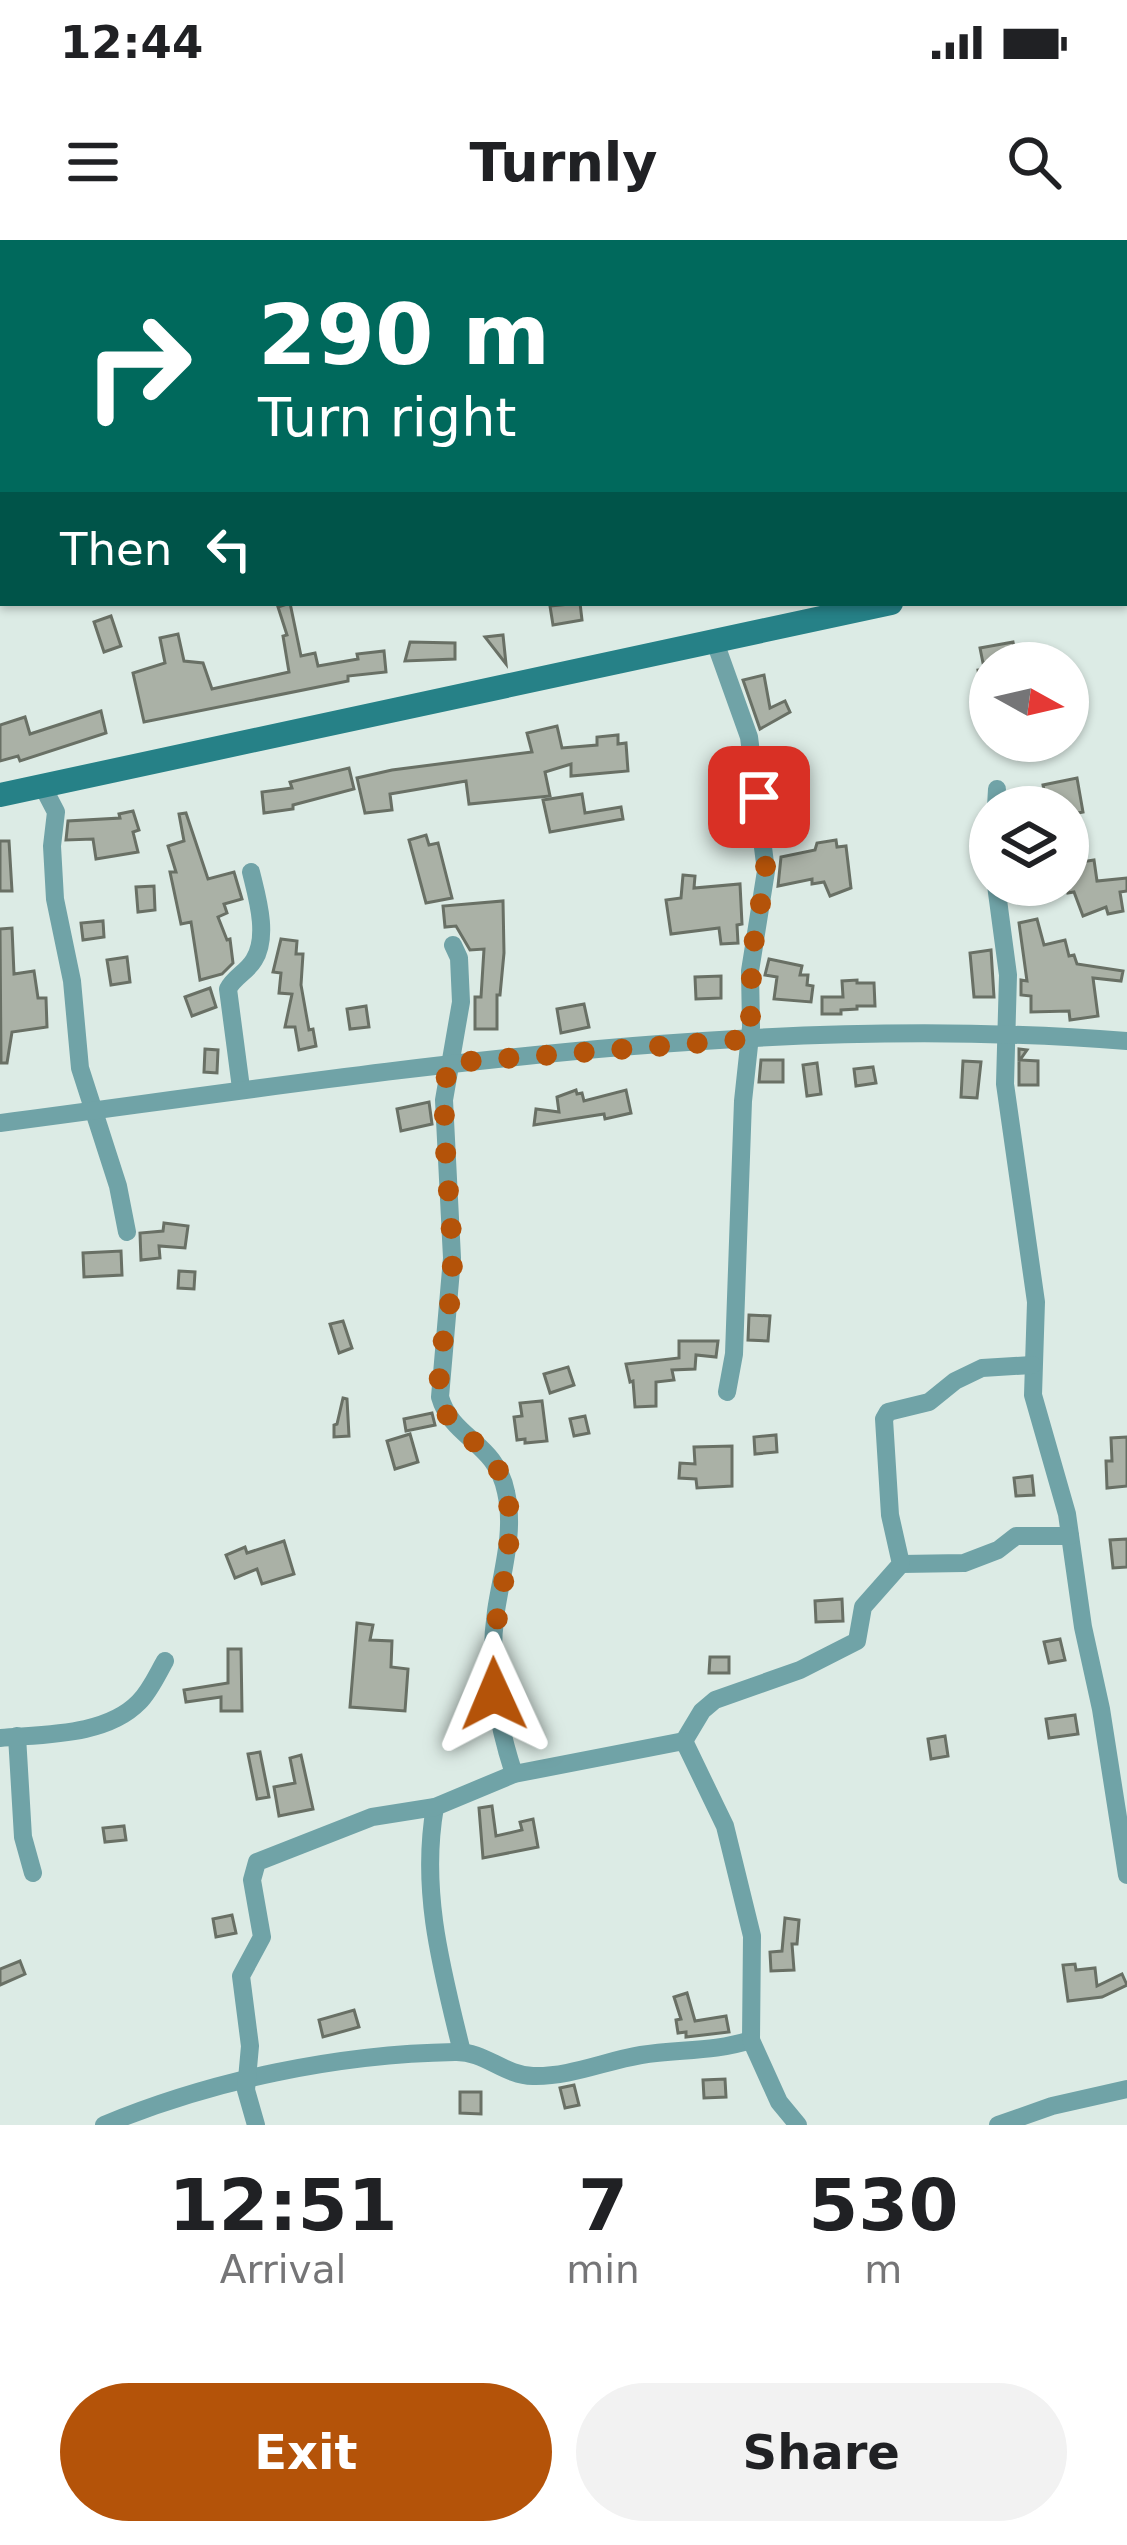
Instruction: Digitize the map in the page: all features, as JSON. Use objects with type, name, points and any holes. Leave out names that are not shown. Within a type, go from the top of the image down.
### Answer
[{"type":"main road","points":[[0,795],[877,606]]},
{"type":"street","points":[[715,642],[749,737],[765,855],[750,971],[734,1354],[727,1392]]},
{"type":"street","points":[[43,788],[56,812],[52,846],[55,899],[71,981],[80,1068],[118,1186],[127,1232]]},
{"type":"street","points":[[241,1088],[228,989],[259,950],[257,898],[250,872]]},
{"type":"street","points":[[999,906],[1010,1005],[1004,1034],[1010,1132],[1036,1303],[1033,1395],[1070,1535],[1127,1875]]},
{"type":"street","points":[[453,945],[459,958],[461,1002],[444,1100],[452,1286],[440,1397],[455,1426],[492,1458],[506,1490],[508,1549],[491,1672],[514,1774]]},
{"type":"street","points":[[0,1123],[448,1063],[823,1032],[1127,1041]]},
{"type":"street","points":[[901,1564],[888,1496],[884,1419],[888,1412],[929,1402],[982,1367],[1032,1365]]},
{"type":"street","points":[[256,2125],[249,2106],[250,2046],[241,1976],[259,1947],[262,1924],[253,1869],[266,1857],[372,1817],[435,1807],[514,1774],[684,1741],[702,1711],[715,1700],[800,1670],[857,1640],[863,1606],[901,1564],[964,1563],[998,1550],[1016,1536],[1070,1535]]},
{"type":"street","points":[[33,1873],[8,1737],[93,1728],[126,1714],[144,1698],[165,1661]]},
{"type":"street","points":[[684,1741],[724,1826],[752,1936],[751,2040],[788,2117],[798,2125]]},
{"type":"street","points":[[435,1807],[430,1834],[430,1905],[462,2052]]},
{"type":"street","points":[[104,2125],[151,2104],[248,2079],[404,2054],[462,2052],[480,2055],[509,2072],[557,2075],[642,2055],[723,2049],[751,2040]]},
{"type":"street","points":[[998,2125],[1052,2106],[1127,2090]]},
{"type":"building","points":[[291,606],[301,656],[315,653],[318,666],[384,651],[386,672],[348,676],[348,681],[144,722],[133,673],[165,663],[160,638],[178,634],[184,661],[203,663],[212,689],[289,672],[283,636],[287,635],[278,607]]},
{"type":"building","points":[[550,606],[580,606],[582,620],[553,625]]},
{"type":"building","points":[[111,616],[121,646],[104,652],[94,622]]},
{"type":"building","points":[[503,635],[506,664],[485,637]]},
{"type":"building","points":[[410,642],[455,643],[455,659],[405,661]]},
{"type":"building","points":[[764,675],[770,708],[785,701],[790,712],[760,729],[743,680]]},
{"type":"building","points":[[101,711],[106,733],[20,761],[18,756],[0,761],[0,725],[25,717],[30,734]]},
{"type":"building","points":[[557,726],[562,748],[597,745],[597,737],[618,735],[618,744],[626,743],[628,771],[571,776],[571,764],[545,772],[550,796],[469,804],[466,781],[390,794],[392,810],[365,813],[357,778],[532,752],[527,733]]},
{"type":"building","points":[[349,768],[354,789],[293,805],[293,809],[264,813],[262,792],[292,788],[290,782]]},
{"type":"building","points":[[1077,778],[1078,786],[1043,786]]},
{"type":"building","points":[[582,794],[585,813],[621,807],[623,819],[550,832],[543,800]]},
{"type":"building","points":[[133,811],[139,830],[133,832],[138,852],[96,859],[93,839],[66,840],[68,821],[120,818],[119,814]]},
{"type":"building","points":[[186,813],[208,879],[234,872],[242,899],[224,904],[227,913],[218,917],[230,939],[233,963],[222,974],[200,980],[191,922],[181,924],[170,872],[176,872],[168,846],[184,841],[179,814]]},
{"type":"building","points":[[426,835],[429,845],[438,843],[452,898],[426,903],[409,840]]},
{"type":"building","points":[[836,840],[837,847],[846,846],[851,888],[830,896],[824,882],[812,884],[812,879],[778,886],[781,857]]},
{"type":"building","points":[[0,841],[9,841],[12,891],[0,891]]},
{"type":"building","points":[[1094,860],[1097,881],[1127,878],[1127,891],[1120,892],[1123,911],[1108,914],[1106,907],[1083,916],[1079,906],[1089,906],[1089,861]]},
{"type":"building","points":[[683,875],[695,876],[694,888],[740,884],[738,943],[721,944],[719,928],[671,934],[666,900],[681,898]]},
{"type":"building","points":[[154,886],[155,910],[138,912],[136,887]]},
{"type":"building","points":[[503,901],[497,1029],[475,1029],[484,949],[470,950],[456,926],[445,927],[443,906]]},
{"type":"building","points":[[1037,919],[1044,945],[1065,940],[1077,964],[1123,971],[1121,981],[1093,978],[1098,1016],[1070,1020],[1069,1011],[1031,1012],[1031,996],[1021,995],[1021,980],[1027,981],[1019,923]]},
{"type":"building","points":[[103,921],[104,937],[83,940],[81,923]]},
{"type":"building","points":[[12,928],[14,974],[34,971],[38,998],[46,998],[47,1027],[12,1032],[7,1063],[1,1063],[0,929]]},
{"type":"building","points":[[281,939],[297,941],[296,954],[303,954],[301,985],[316,1046],[299,1050],[295,1027],[285,1027],[292,994],[279,993],[281,973],[273,972]]},
{"type":"building","points":[[991,950],[994,997],[974,997],[970,953]]},
{"type":"building","points":[[127,957],[130,982],[111,985],[107,960]]},
{"type":"building","points":[[769,959],[802,966],[800,975],[808,975],[807,985],[813,986],[811,1002],[774,999],[777,977],[765,975]]},
{"type":"building","points":[[721,976],[721,998],[696,999],[695,977]]},
{"type":"building","points":[[842,981],[874,983],[875,1006],[822,1014],[822,997],[843,997]]},
{"type":"building","points":[[210,988],[216,1007],[192,1016],[185,997]]},
{"type":"building","points":[[584,1004],[589,1027],[561,1033],[557,1009]]},
{"type":"building","points":[[366,1006],[369,1027],[350,1029],[347,1009]]},
{"type":"building","points":[[205,1049],[218,1050],[217,1073],[204,1072]]},
{"type":"building","points":[[1019,1049],[1027,1050],[1020,1060],[1038,1061],[1038,1085],[1019,1085]]},
{"type":"building","points":[[761,1060],[783,1060],[783,1082],[759,1082]]},
{"type":"building","points":[[963,1061],[981,1062],[977,1098],[961,1097]]},
{"type":"building","points":[[817,1063],[821,1094],[807,1096],[803,1065]]},
{"type":"building","points":[[873,1067],[876,1083],[856,1086],[854,1069]]},
{"type":"building","points":[[576,1090],[584,1101],[626,1090],[631,1113],[534,1125],[536,1109],[559,1112],[557,1097]]},
{"type":"building","points":[[429,1102],[432,1124],[401,1131],[397,1109]]},
{"type":"building","points":[[164,1223],[188,1226],[185,1248],[159,1246],[160,1258],[141,1260],[140,1233],[163,1231]]},
{"type":"building","points":[[121,1251],[122,1275],[84,1277],[83,1253]]},
{"type":"building","points":[[179,1271],[195,1272],[194,1289],[178,1288]]},
{"type":"building","points":[[749,1315],[770,1316],[768,1341],[748,1340]]},
{"type":"building","points":[[343,1321],[352,1348],[339,1353],[330,1324]]},
{"type":"building","points":[[679,1341],[718,1341],[716,1357],[696,1355],[695,1369],[672,1370],[674,1380],[656,1382],[656,1406],[635,1407],[626,1364],[679,1358]]},
{"type":"building","points":[[568,1367],[574,1385],[550,1393],[544,1374]]},
{"type":"building","points":[[343,1398],[347,1399],[349,1436],[334,1437],[334,1425]]},
{"type":"building","points":[[542,1401],[547,1441],[517,1440],[514,1417],[522,1416],[520,1403]]},
{"type":"building","points":[[432,1413],[435,1425],[406,1431],[404,1419]]},
{"type":"building","points":[[585,1416],[589,1433],[574,1436],[570,1419]]},
{"type":"building","points":[[410,1434],[418,1462],[395,1469],[387,1441]]},
{"type":"building","points":[[776,1435],[777,1452],[755,1454],[754,1437]]},
{"type":"building","points":[[1127,1437],[1127,1486],[1107,1488],[1111,1438]]},
{"type":"building","points":[[732,1446],[732,1486],[697,1488],[696,1479],[679,1478],[680,1463],[695,1464],[694,1447]]},
{"type":"building","points":[[1032,1476],[1034,1495],[1016,1496],[1014,1478]]},
{"type":"building","points":[[1127,1539],[1127,1567],[1113,1568],[1110,1540]]},
{"type":"building","points":[[284,1541],[294,1574],[262,1584],[257,1569],[235,1578],[226,1555]]},
{"type":"building","points":[[842,1599],[843,1621],[816,1622],[815,1601]]},
{"type":"building","points":[[357,1623],[373,1625],[370,1640],[392,1641],[391,1667],[408,1669],[405,1711],[350,1707]]},
{"type":"building","points":[[1060,1639],[1065,1660],[1049,1663],[1044,1642]]},
{"type":"building","points":[[228,1649],[241,1649],[242,1711],[221,1711],[221,1697],[186,1702],[184,1690],[228,1683]]},
{"type":"building","points":[[710,1657],[729,1657],[729,1673],[709,1673]]},
{"type":"building","points":[[1075,1715],[1078,1734],[1049,1738],[1046,1719]]},
{"type":"building","points":[[945,1736],[948,1756],[931,1759],[928,1739]]},
{"type":"building","points":[[260,1752],[269,1797],[257,1799],[248,1754]]},
{"type":"building","points":[[301,1755],[313,1809],[279,1816],[274,1787],[295,1783],[290,1758]]},
{"type":"building","points":[[492,1806],[496,1836],[522,1830],[520,1822],[533,1819],[538,1847],[483,1858],[479,1808]]},
{"type":"building","points":[[124,1826],[126,1840],[105,1842],[103,1828]]},
{"type":"building","points":[[232,1915],[236,1933],[216,1937],[213,1919]]},
{"type":"building","points":[[785,1918],[799,1920],[797,1944],[792,1944],[794,1970],[771,1971],[770,1952],[782,1951]]},
{"type":"building","points":[[20,1961],[25,1974],[0,1985],[0,1969]]},
{"type":"building","points":[[1075,1964],[1076,1970],[1095,1968],[1097,1986],[1122,1974],[1127,1985],[1102,1997],[1068,2001],[1063,1965]]},
{"type":"building","points":[[687,1993],[695,2021],[726,2016],[729,2032],[686,2037],[686,2032],[678,2033],[676,2020],[681,2019],[674,1997]]},
{"type":"building","points":[[354,2010],[359,2027],[323,2037],[319,2020]]},
{"type":"building","points":[[725,2079],[726,2097],[704,2098],[703,2080]]},
{"type":"building","points":[[574,2085],[579,2105],[565,2108],[560,2088]]},
{"type":"building","points":[[460,2092],[481,2092],[481,2114],[460,2113]]},
{"type":"route","points":[[494,1694],[493,1642],[508,1549],[506,1490],[492,1458],[455,1426],[440,1397],[452,1286],[444,1100],[448,1063],[750,1039],[752,954],[766,871],[759,797]]}]
